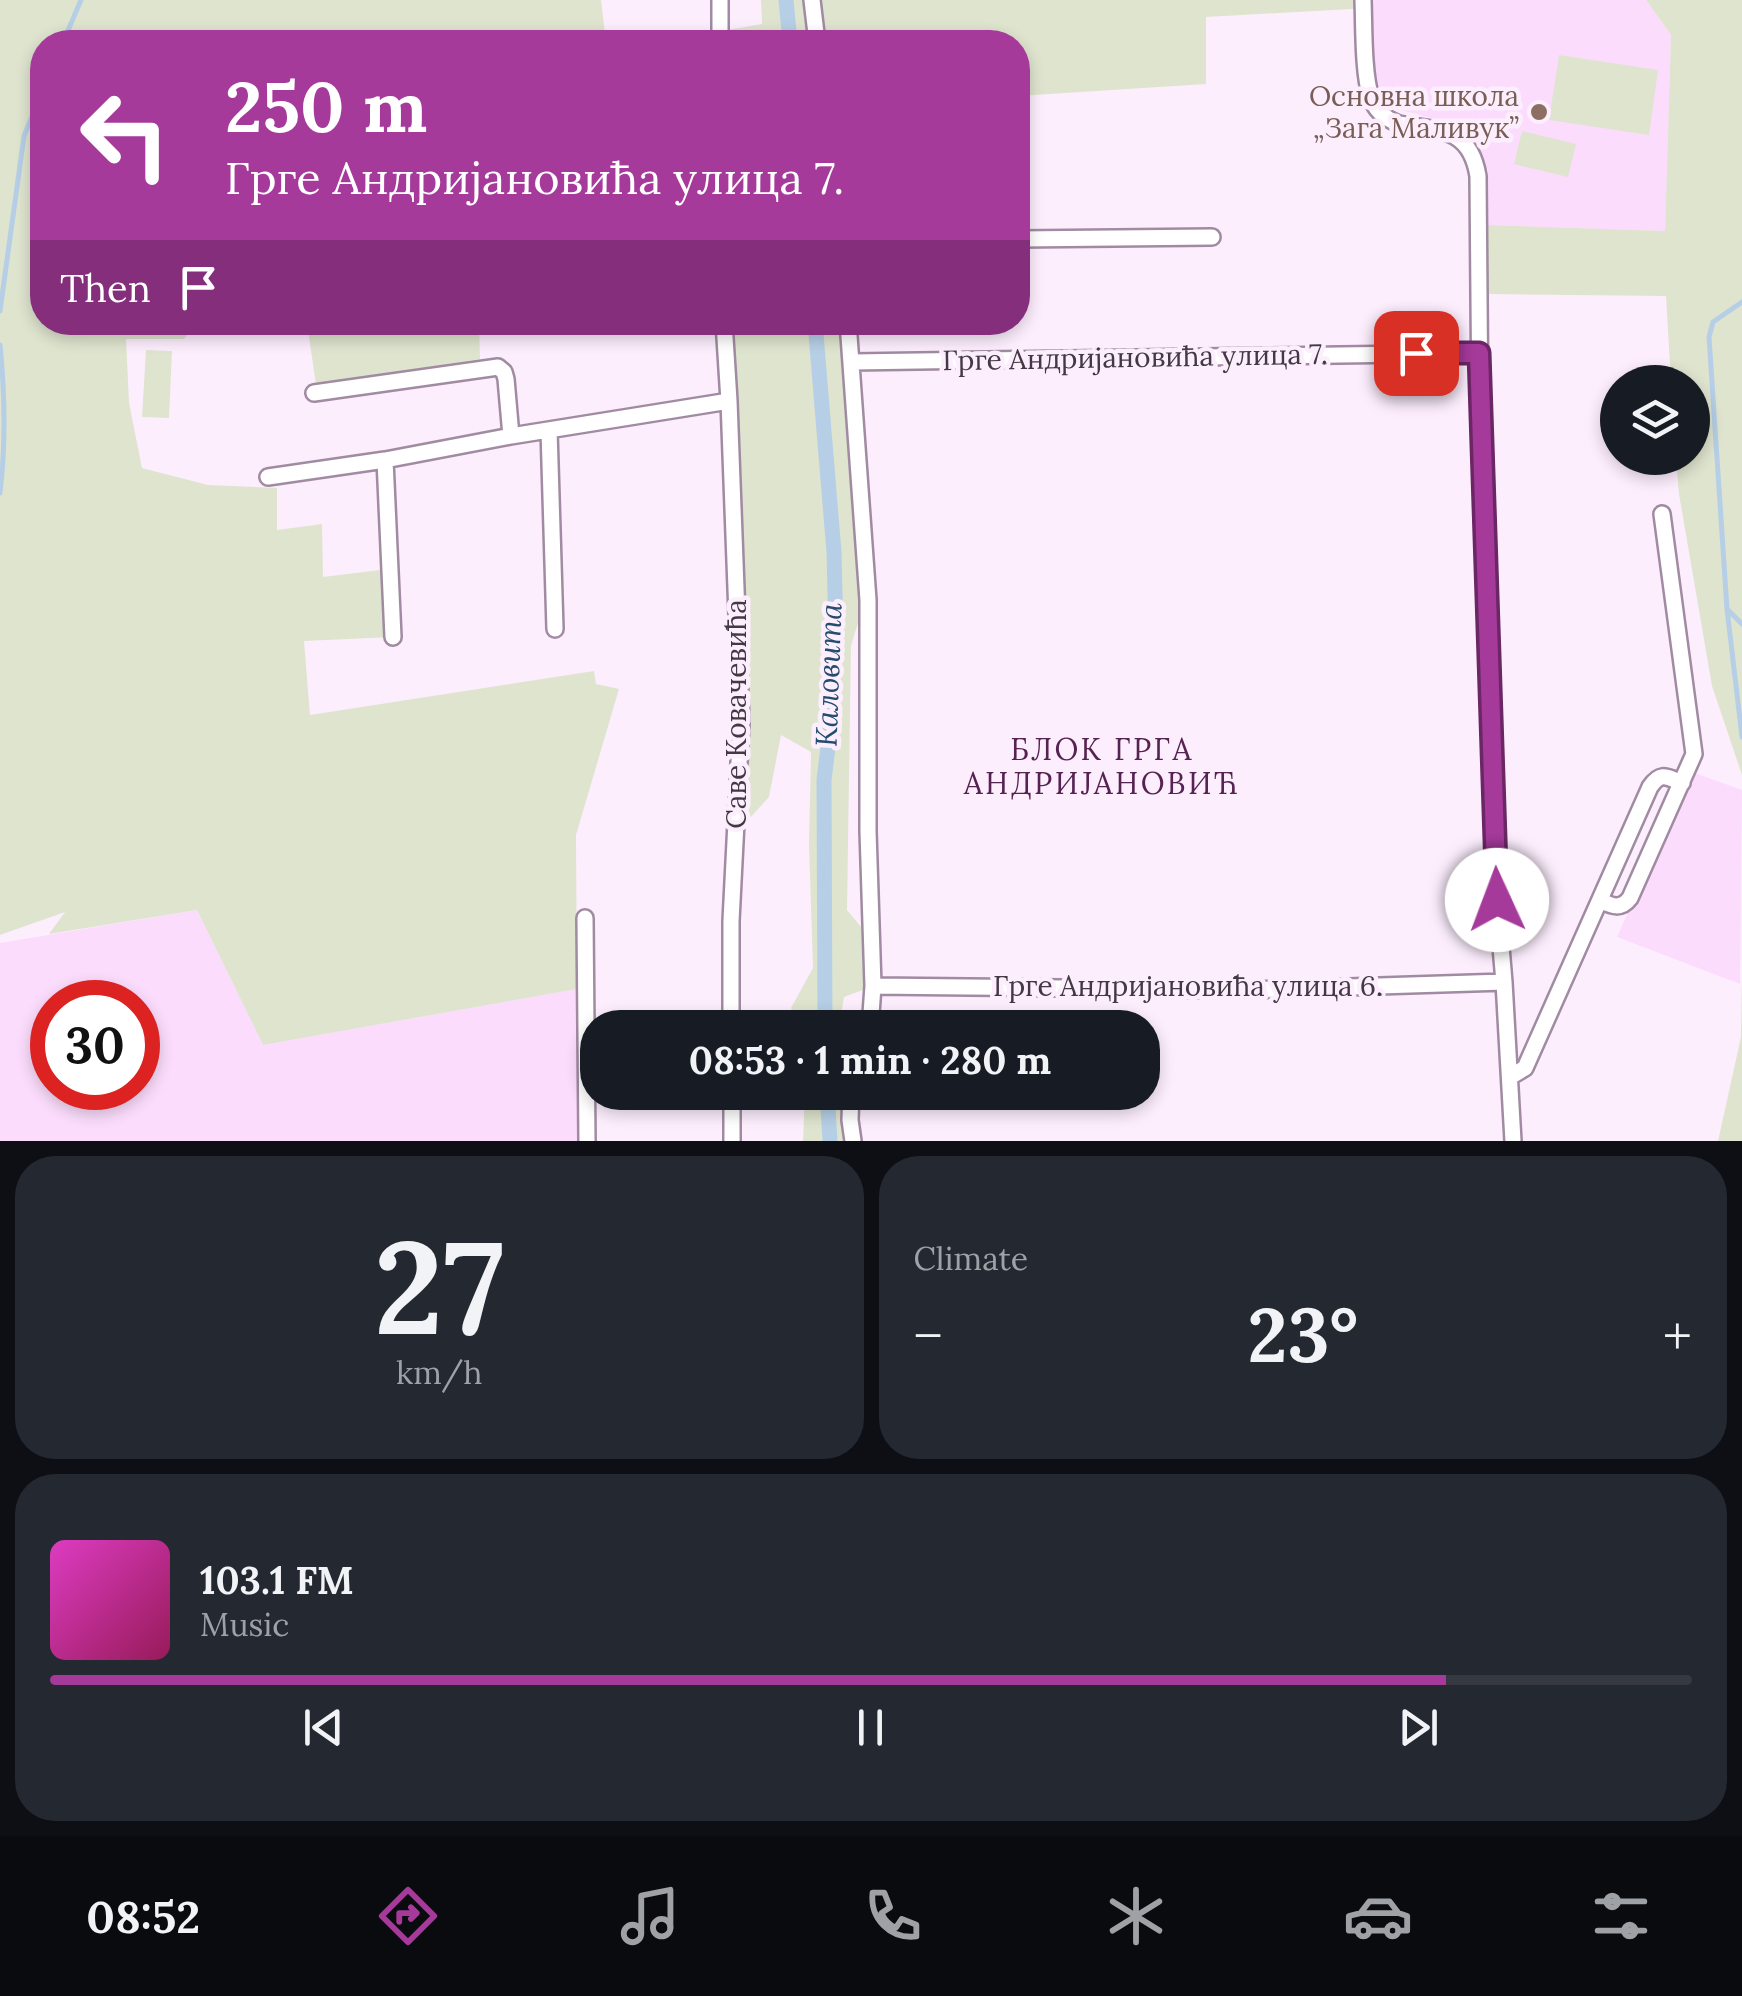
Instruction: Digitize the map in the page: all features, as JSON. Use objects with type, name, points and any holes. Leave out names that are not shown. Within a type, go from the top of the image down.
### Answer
[{"type":"street","points":[[720,0],[720,30]]},
{"type":"street","points":[[812,0],[816,30]]},
{"type":"street","points":[[1363,0],[1368,84],[1378,110],[1399,124],[1454,135],[1468,148],[1476,164],[1497,900],[1512,1141]]},
{"type":"street","points":[[1030,239],[1212,237]]},
{"type":"street","name":"Саве Ковачевића","points":[[725,335],[741,723],[731,921],[732,1010]]},
{"type":"street","points":[[849,335],[868,600],[871,1010]]},
{"type":"street","name":"Грге Андријановића улица 7.","points":[[852,362],[1479,353]]},
{"type":"street","points":[[314,392],[498,367],[506,379],[511,436]]},
{"type":"street","points":[[268,477],[729,401]]},
{"type":"street","points":[[549,430],[555,630]]},
{"type":"street","points":[[385,460],[393,637]]},
{"type":"street","points":[[1600,901],[1618,907],[1630,898],[1694,754],[1662,514]]},
{"type":"street","points":[[1510,1077],[1525,1068],[1654,782],[1666,776],[1682,784]]},
{"type":"street","points":[[585,918],[587,1141]]},
{"type":"street","name":"Грге Андријановића улица 6.","points":[[872,986],[1252,990],[1504,982]]},
{"type":"street","points":[[732,1110],[732,1141]]},
{"type":"street","points":[[850,1110],[853,1141]]},
{"type":"shaded area","name":"Основна школа „Зага Маливук”","points":[[1369,0],[1646,0],[1671,35],[1665,231],[1488,225],[1488,171],[1475,143],[1449,123],[1390,107],[1376,92]]},
{"type":"shaded area","points":[[1692,772],[1742,790],[1740,984],[1617,937]]},
{"type":"shaded area","points":[[197,910],[263,1045],[577,989],[577,1141],[0,1141],[0,943]]},
{"type":"green space","points":[[0,0],[601,0],[605,30],[30,30],[30,335],[187,335],[184,339],[126,339],[129,403],[142,468],[208,485],[277,488],[277,530],[322,524],[323,577],[388,569],[392,637],[304,641],[310,715],[594,671],[596,684],[619,689],[576,835],[577,989],[263,1045],[197,910],[49,934],[65,912],[0,935]]},
{"type":"green space","points":[[761,0],[1369,0],[1369,8],[1206,17],[1206,84],[1030,95],[1030,30],[727,30],[762,24]]},
{"type":"green space","points":[[1646,0],[1742,0],[1742,775],[1712,686],[1677,475],[1710,475],[1710,365],[1670,365],[1666,296],[1488,294],[1488,225],[1665,231],[1671,35]]},
{"type":"green space","points":[[1559,55],[1658,70],[1649,135],[1549,120]]},
{"type":"green space","points":[[1522,131],[1576,144],[1568,177],[1514,164]]},
{"type":"green space","points":[[309,335],[479,335],[480,359],[316,385]]},
{"type":"green space","points":[[725,335],[849,335],[867,593],[851,646],[847,910],[871,939],[873,986],[844,997],[842,1010],[791,1008],[813,968],[811,752],[781,735],[769,797],[736,833],[741,720]]},
{"type":"green space","points":[[146,350],[172,351],[169,418],[142,417]]},
{"type":"green space","points":[[1742,979],[1742,1141],[1718,1141],[1741,1037]]},
{"type":"green space","points":[[804,1110],[849,1110],[853,1141],[803,1141]]},
{"type":"waterway","points":[[68,30],[81,0]]},
{"type":"waterway","name":"Каловита","points":[[786,0],[789,30]]},
{"type":"waterway","points":[[0,311],[24,136],[30,121]]},
{"type":"waterway","points":[[1742,302],[1713,322],[1709,337],[1727,609],[1742,737]]},
{"type":"waterway","name":"Каловита","points":[[816,335],[834,552],[836,636],[824,780],[825,1010]]},
{"type":"waterway","points":[[0,345],[4,419],[0,493]]},
{"type":"waterway","points":[[1727,609],[1742,624]]},
{"type":"waterway","name":"Каловита","points":[[828,1110],[830,1141]]},
{"type":"place","name":"Основна школа „Зага Маливук”","points":[[1539,112]]},
{"type":"district","name":"БЛОК ГРГА АНДРИЈАНОВИЋ","points":[[1102,767]]},
{"type":"route","points":[[1416,353],[1479,353],[1497,900]]}]
